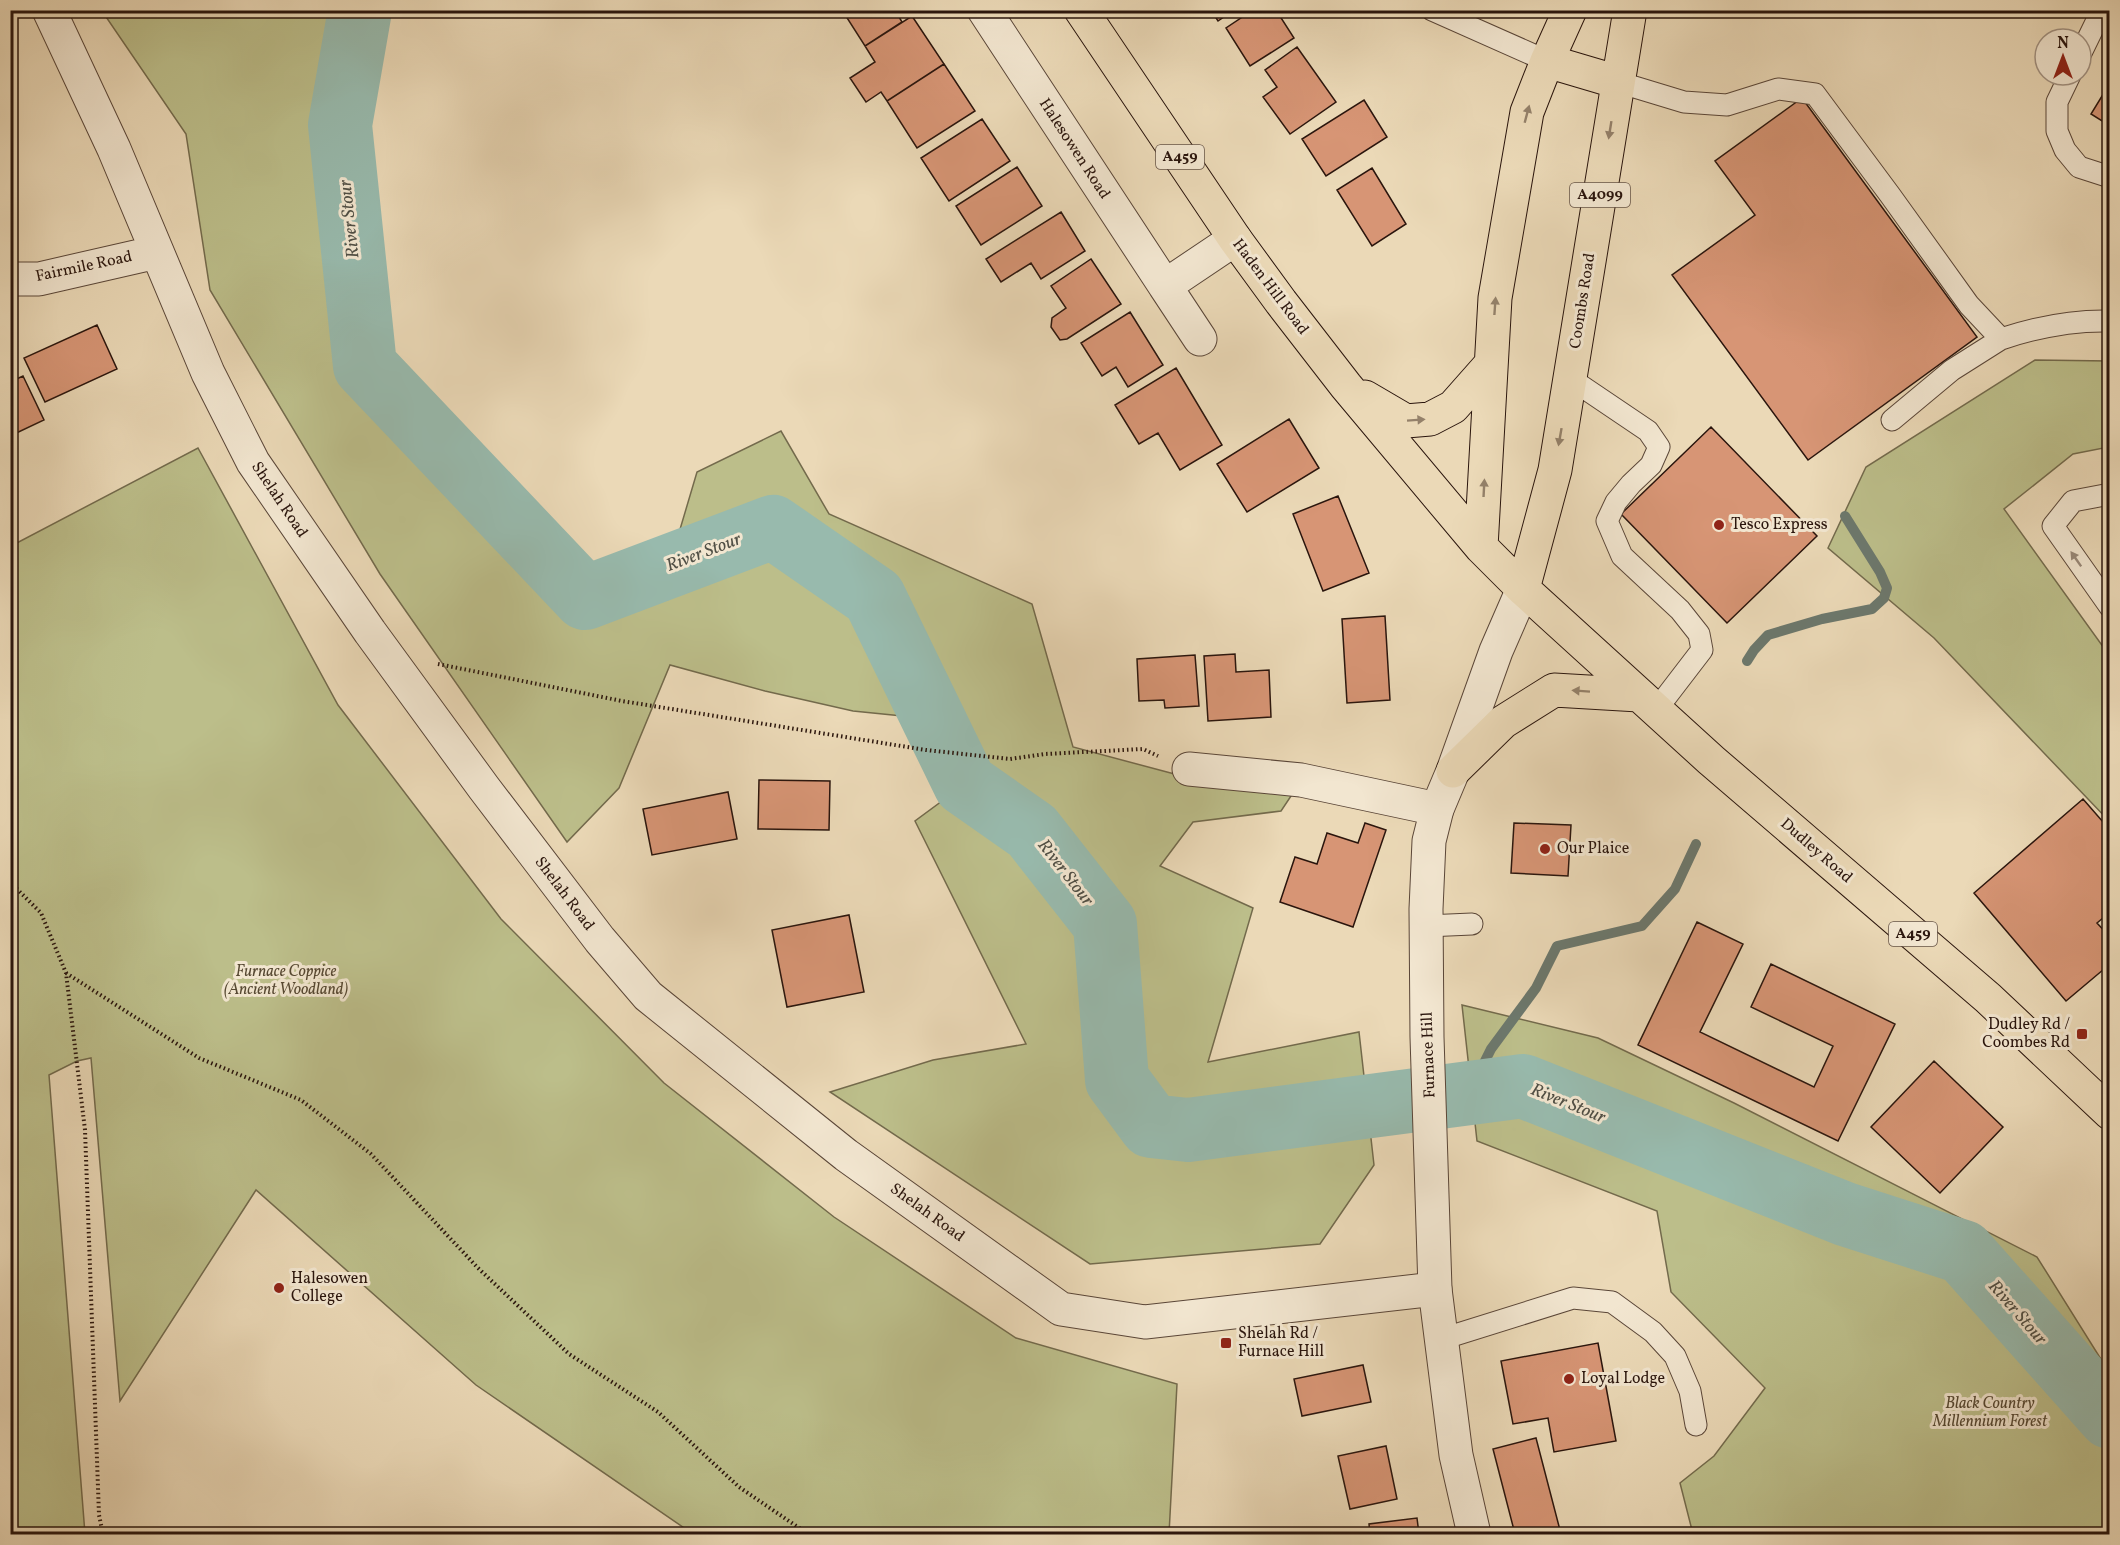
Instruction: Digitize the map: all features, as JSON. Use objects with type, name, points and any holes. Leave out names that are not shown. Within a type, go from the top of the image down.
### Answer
[{"type":"main road","name":"Haden Hill Road","points":[[1081,10],[1235,239],[1346,386],[1481,547]]},
{"type":"main road","points":[[1481,547],[1495,298],[1527,112],[1570,10]]},
{"type":"main road","name":"Coombs Road","points":[[1523,589],[1555,470],[1630,10]]},
{"type":"main road","points":[[1547,60],[1618,82]]},
{"type":"main road","points":[[1346,386],[1406,421],[1430,418],[1453,407],[1491,364]]},
{"type":"main road","name":"A459","points":[[1481,547],[1523,589]]},
{"type":"main road","name":"Dudley Road","points":[[1523,589],[1711,760],[1988,998],[2109,1113]]},
{"type":"main road","points":[[1453,771],[1503,722],[1554,690],[1648,702]]},
{"type":"street","name":"Shelah Road","points":[[49,10],[114,149],[208,373],[253,462],[484,788],[592,931],[648,996],[846,1155],[1061,1309],[1145,1322],[1435,1289]]},
{"type":"street","name":"Halesowen Road","points":[[984,10],[1200,339]]},
{"type":"street","points":[[1165,286],[1235,239]]},
{"type":"street","name":"Fairmile Road","points":[[10,279],[39,279],[157,252]]},
{"type":"street","name":"Furnace Hill","points":[[1474,1534],[1456,1455],[1435,1289],[1432,1137],[1427,1037],[1426,926],[1429,841],[1437,809],[1496,651],[1523,589]]},
{"type":"street","points":[[1189,770],[1300,780],[1437,809]]},
{"type":"lane","points":[[1432,10],[1547,60]]},
{"type":"lane","points":[[2093,28],[2102,10]]},
{"type":"lane","points":[[1618,82],[1684,102],[1727,105],[1778,88],[1815,94],[1969,305],[2001,339]]},
{"type":"lane","points":[[2064,87],[2057,102],[2057,131],[2065,150],[2079,166],[2109,177]]},
{"type":"lane","points":[[1892,420],[1952,370],[2001,339],[2035,328],[2086,320],[2109,321]]},
{"type":"lane","points":[[1570,379],[1648,431],[1659,447],[1651,465],[1616,502],[1607,521],[1622,556],[1680,610],[1699,634],[1702,650],[1648,702]]},
{"type":"lane","points":[[2107,597],[2054,526],[2073,501],[2109,494]]},
{"type":"lane","points":[[1426,926],[1472,924]]},
{"type":"lane","points":[[1442,1339],[1573,1298],[1612,1302],[1653,1332],[1675,1356],[1690,1391],[1696,1425]]},
{"type":"path","points":[[387,654],[622,701],[926,750],[1010,759],[1045,754],[1143,749],[1189,770]]},
{"type":"path","points":[[10,882],[41,913],[66,973],[85,1130],[99,1515],[103,1534]]},
{"type":"path","points":[[66,973],[199,1058],[301,1100],[371,1154],[478,1268],[569,1354],[658,1412],[739,1487],[808,1534]]},
{"type":"green space","points":[[102,11],[360,11],[340,125],[365,365],[585,598],[673,553],[697,472],[781,431],[829,514],[1032,604],[1073,747],[1182,776],[1293,793],[1281,811],[1193,822],[1160,866],[1253,908],[1208,1062],[1359,1032],[1374,1165],[1320,1244],[1090,1264],[830,1092],[933,1060],[1026,1044],[915,821],[965,784],[932,719],[853,711],[765,691],[670,665],[619,788],[567,842],[380,574],[210,290],[186,134]]},
{"type":"green space","points":[[2035,360],[2109,361],[2109,447],[2073,454],[2004,509],[2109,655],[2109,821],[1934,638],[1828,548],[1866,467]]},
{"type":"green space","name":"Furnace Coppice (Ancient Woodland)","points":[[198,448],[338,705],[501,919],[664,1083],[834,1217],[1016,1338],[1177,1384],[1169,1534],[693,1534],[476,1385],[256,1190],[120,1401],[91,1058],[77,1061],[49,1075],[85,1534],[11,1534],[11,546]]},
{"type":"green space","name":"Black Country Millennium Forest","points":[[1462,1005],[1598,1038],[1734,1103],[2037,1257],[2109,1372],[2109,1534],[1693,1534],[1680,1483],[1714,1456],[1765,1388],[1671,1292],[1657,1211],[1477,1141]]},
{"type":"building","points":[[842,10],[895,10],[902,22],[865,46]]},
{"type":"building","points":[[1211,10],[1234,10],[1218,21]]},
{"type":"building","points":[[1253,10],[1276,10],[1294,38],[1250,66],[1226,28]]},
{"type":"building","points":[[912,16],[944,64],[887,101],[881,92],[866,102],[850,78],[875,62],[865,46]]},
{"type":"building","points":[[1297,47],[1336,102],[1290,134],[1263,97],[1277,87],[1265,70]]},
{"type":"building","points":[[944,64],[975,111],[917,148],[887,101]]},
{"type":"building","points":[[2110,83],[2110,126],[2091,114]]},
{"type":"building","points":[[1802,98],[1977,337],[1808,460],[1672,275],[1755,215],[1715,161]]},
{"type":"building","points":[[1364,100],[1387,137],[1326,176],[1302,139]]},
{"type":"building","points":[[982,119],[1010,161],[949,201],[921,158]]},
{"type":"building","points":[[1017,167],[1042,206],[981,245],[956,206]]},
{"type":"building","points":[[1372,168],[1406,224],[1372,246],[1337,190]]},
{"type":"building","points":[[1061,212],[1085,251],[1041,279],[1031,263],[1001,282],[986,259]]},
{"type":"building","points":[[1091,259],[1121,304],[1067,339],[1060,340],[1051,327],[1052,318],[1066,308],[1051,286]]},
{"type":"building","points":[[1130,312],[1163,365],[1128,387],[1116,367],[1102,376],[1081,343]]},
{"type":"building","points":[[97,325],[117,369],[45,402],[24,358]]},
{"type":"building","points":[[1176,368],[1222,445],[1180,470],[1158,433],[1139,444],[1115,405]]},
{"type":"building","points":[[23,376],[44,420],[10,436],[10,382]]},
{"type":"building","points":[[1289,419],[1319,468],[1247,512],[1217,464]]},
{"type":"building","name":"Tesco Express","points":[[1711,427],[1817,536],[1727,623],[1621,514]]},
{"type":"building","points":[[1338,496],[1369,573],[1323,591],[1293,514]]},
{"type":"building","points":[[1385,616],[1390,700],[1347,703],[1342,619]]},
{"type":"building","points":[[1235,654],[1236,672],[1269,670],[1271,717],[1208,721],[1204,656]]},
{"type":"building","points":[[1195,655],[1199,706],[1165,708],[1164,700],[1139,701],[1137,659]]},
{"type":"building","points":[[759,780],[830,781],[829,830],[758,829]]},
{"type":"building","points":[[728,792],[737,839],[652,855],[643,809]]},
{"type":"building","points":[[2083,799],[2110,830],[2110,912],[2097,923],[2110,937],[2110,964],[2066,1001],[1974,893]]},
{"type":"building","points":[[1365,823],[1386,830],[1353,927],[1280,902],[1295,857],[1317,864],[1327,833],[1358,843]]},
{"type":"building","points":[[1514,823],[1571,825],[1568,876],[1511,873]]},
{"type":"building","points":[[849,915],[864,992],[787,1007],[772,930]]},
{"type":"building","points":[[1697,922],[1743,944],[1700,1032],[1814,1087],[1833,1046],[1751,1007],[1771,964],[1895,1024],[1838,1141],[1638,1045]]},
{"type":"building","points":[[1934,1061],[2003,1127],[1940,1193],[1871,1127]]},
{"type":"building","points":[[1598,1343],[1616,1441],[1554,1452],[1548,1418],[1513,1424],[1501,1361]]},
{"type":"building","points":[[1363,1365],[1371,1402],[1302,1416],[1294,1379]]},
{"type":"building","points":[[1536,1438],[1561,1534],[1515,1534],[1493,1449]]},
{"type":"building","points":[[1386,1446],[1397,1499],[1350,1509],[1338,1456]]},
{"type":"building","points":[[1417,1518],[1419,1534],[1370,1534],[1369,1524]]},
{"type":"waterway","name":"River Stour","points":[[360,10],[340,125],[365,366],[585,598],[773,527],[874,597],[965,784],[1032,831],[1105,924],[1117,1080],[1151,1126],[1188,1130],[1523,1086],[1845,1214],[1963,1252],[2110,1417]]},
{"type":"waterway","points":[[1747,661],[1768,635],[1822,619],[1872,609],[1884,598],[1887,588],[1880,572],[1845,516]]},
{"type":"waterway","points":[[1469,1093],[1491,1049],[1536,988],[1557,946],[1642,926],[1675,889],[1696,844]]},
{"type":"place","name":"Tesco Express","points":[[1719,525]]},
{"type":"place","name":"Our Plaice","points":[[1545,849]]},
{"type":"place","name":"Dudley Rd / Coombes Rd","points":[[2082,1034]]},
{"type":"place","name":"Halesowen College","points":[[279,1288]]},
{"type":"place","name":"Shelah Rd / Furnace Hill","points":[[1226,1343]]},
{"type":"place","name":"Loyal Lodge","points":[[1569,1379]]}]
